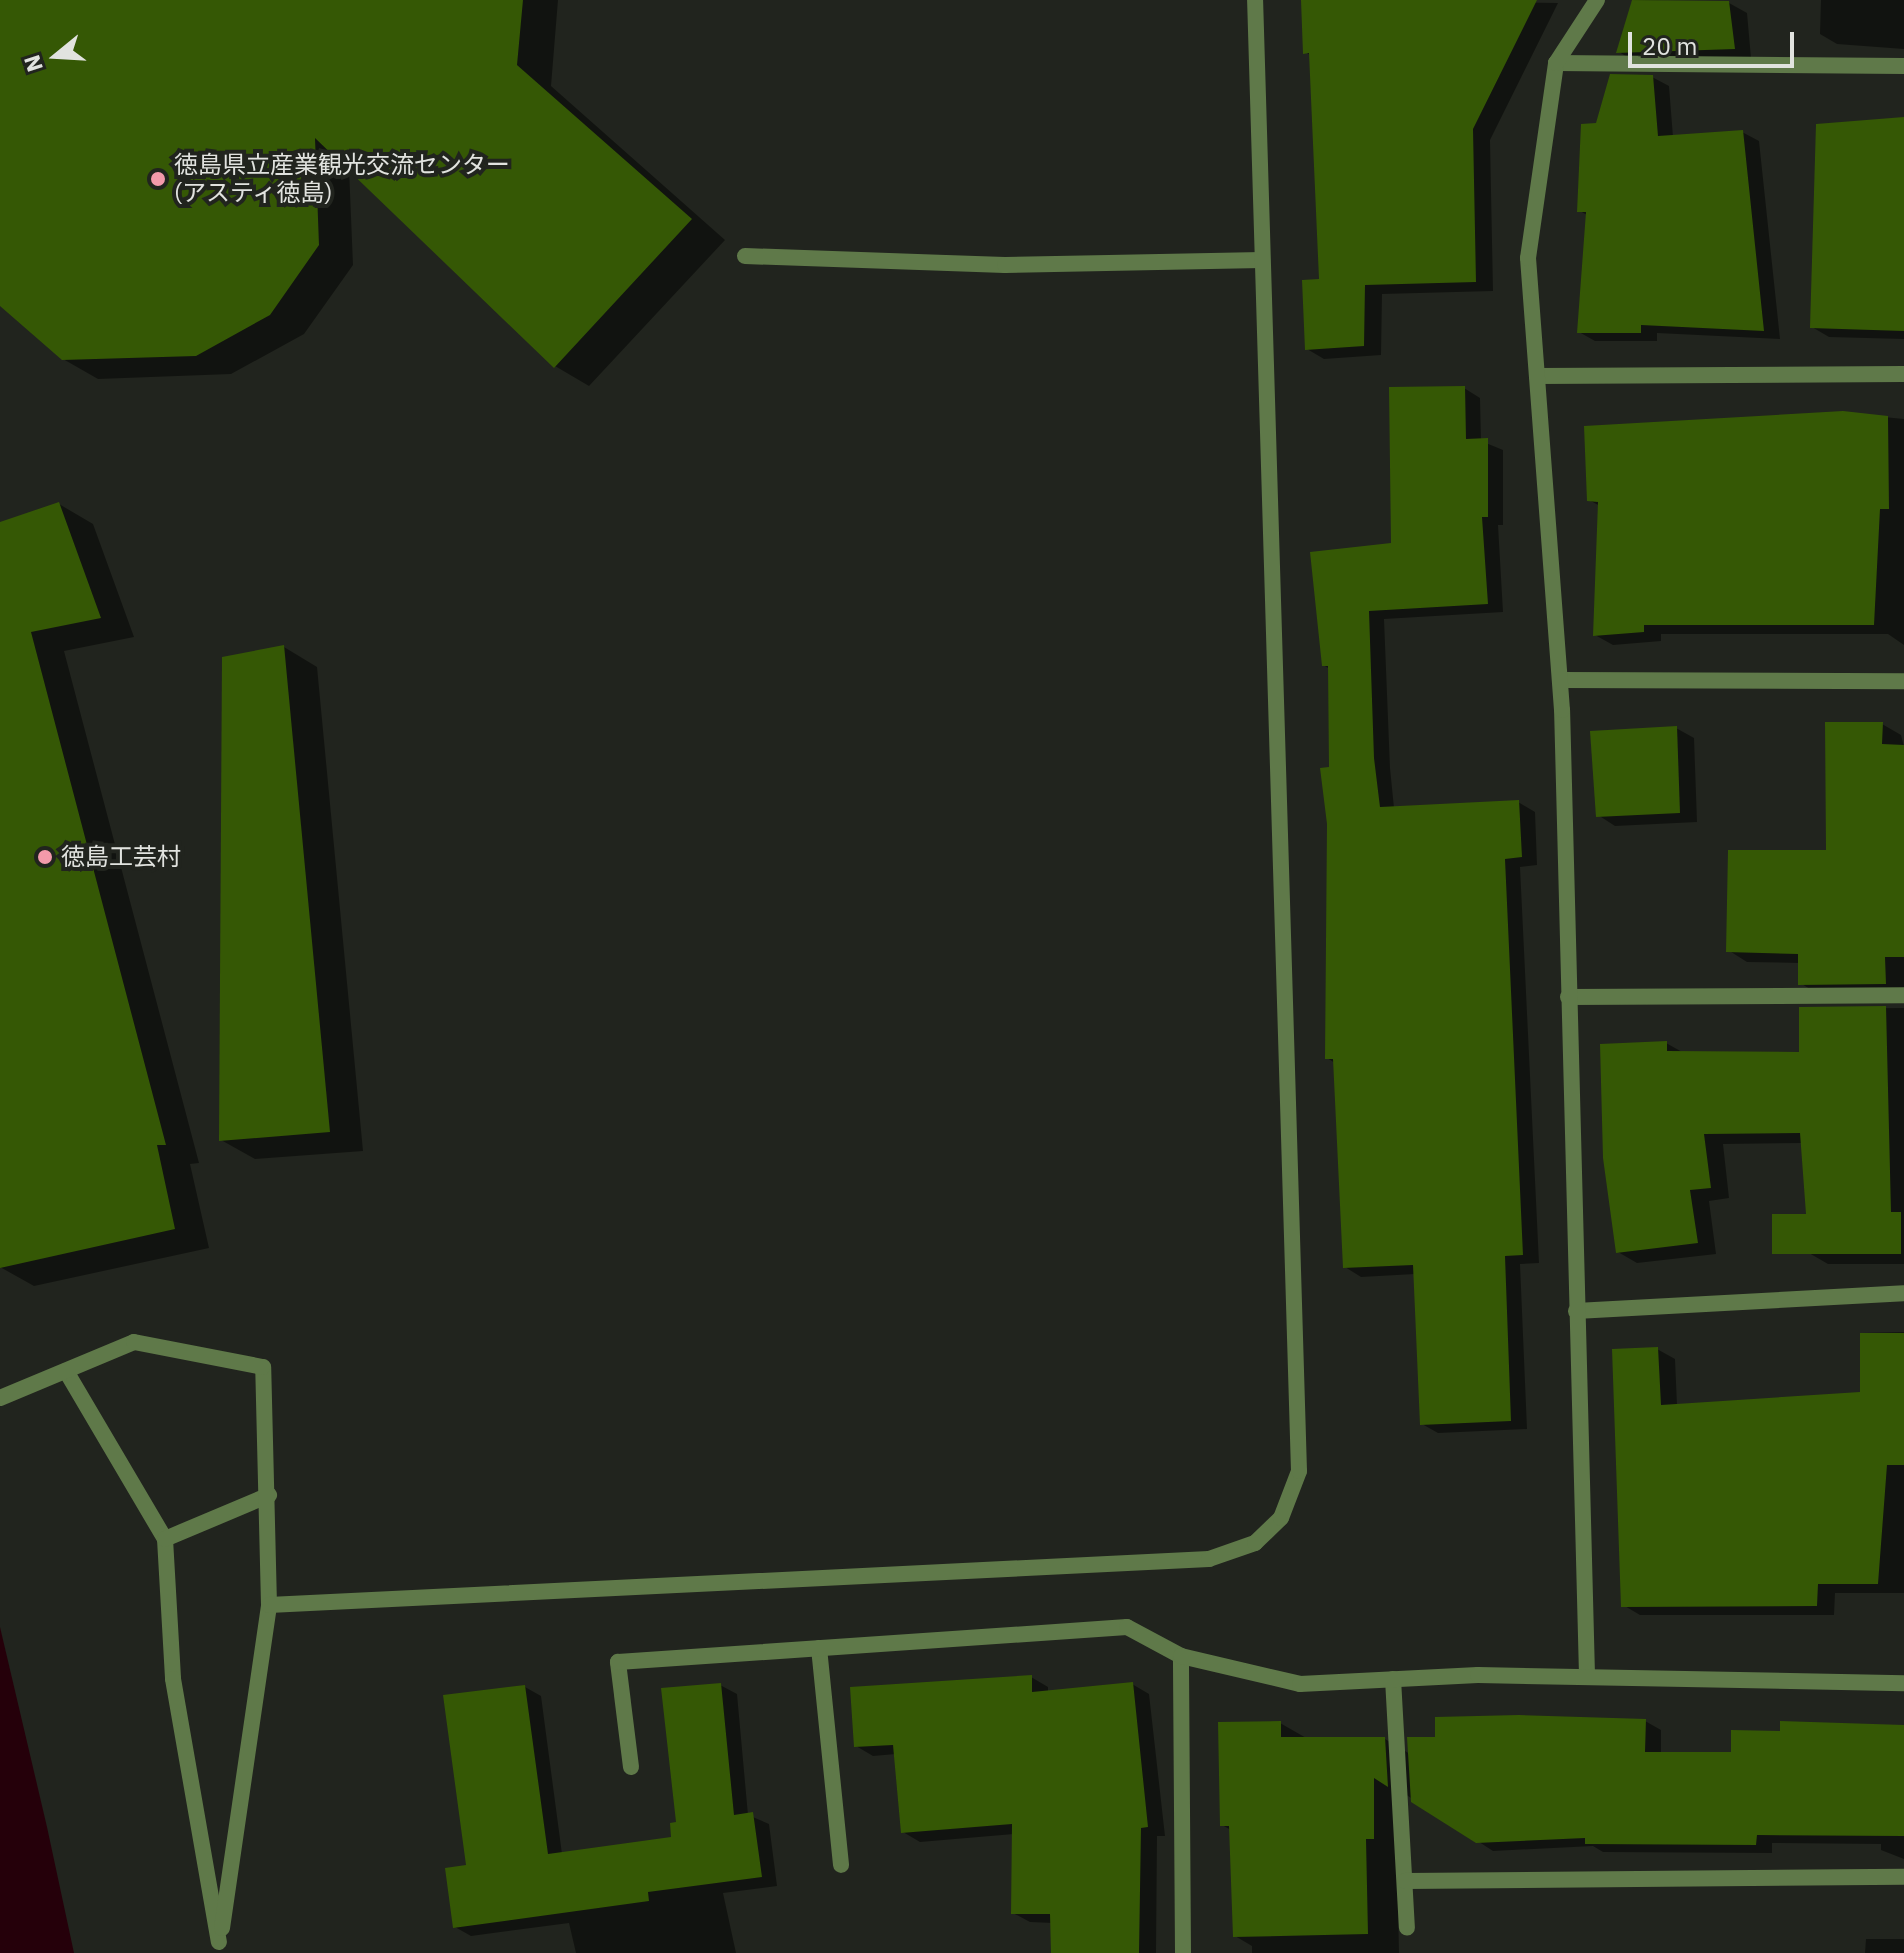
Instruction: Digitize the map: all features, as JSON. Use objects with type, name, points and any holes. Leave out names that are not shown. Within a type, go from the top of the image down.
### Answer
[{"type":"street","points":[[269,1605],[1209,1559],[1255,1543],[1281,1518],[1299,1471],[1255,0]]},
{"type":"street","points":[[1587,1675],[1560,680],[1528,258],[1556,63],[1597,0]]},
{"type":"street","points":[[1556,63],[1904,66]]},
{"type":"street","points":[[745,256],[1005,265],[1262,260]]},
{"type":"street","points":[[1537,376],[1904,374]]},
{"type":"street","points":[[1560,680],[1904,681]]},
{"type":"street","points":[[1568,997],[1904,995]]},
{"type":"street","points":[[1576,1311],[1904,1293]]},
{"type":"street","points":[[0,1398],[134,1342],[263,1367],[269,1495],[269,1605],[220,1948]]},
{"type":"street","points":[[66,1371],[165,1539],[173,1679],[220,1948]]},
{"type":"street","points":[[165,1539],[269,1495]]},
{"type":"street","points":[[631,1767],[618,1662],[1127,1627],[1181,1656],[1300,1684],[1587,1675],[1904,1683]]},
{"type":"street","points":[[819,1648],[841,1865]]},
{"type":"street","points":[[1181,1656],[1183,1953]]},
{"type":"street","points":[[1393,1679],[1407,1928]]},
{"type":"street","points":[[1405,1881],[1904,1877]]},
{"type":"shaded area","points":[[0,1627],[47,1827],[74,1953],[0,1953]]},
{"type":"building","name":"徳島県立産業観光交流センター (アスティ徳島)","points":[[0,0],[523,0],[517,65],[692,219],[554,368],[315,138],[319,245],[270,315],[196,356],[62,360],[0,306]]},
{"type":"building","points":[[1301,0],[1537,0],[1473,129],[1476,282],[1365,285],[1364,346],[1305,350],[1302,280],[1319,279],[1309,53],[1303,54]]},
{"type":"building","points":[[1632,0],[1729,1],[1735,49],[1616,53]]},
{"type":"building","points":[[1610,74],[1653,75],[1658,136],[1743,130],[1764,331],[1641,325],[1641,333],[1577,333],[1586,212],[1577,212],[1581,124],[1596,123]]},
{"type":"building","points":[[1904,117],[1904,331],[1810,328],[1816,124]]},
{"type":"building","points":[[1465,386],[1466,439],[1488,438],[1488,517],[1482,517],[1488,604],[1369,611],[1374,758],[1380,807],[1519,800],[1522,857],[1505,859],[1523,1255],[1505,1256],[1511,1421],[1420,1425],[1413,1265],[1343,1268],[1333,1059],[1325,1059],[1327,824],[1320,768],[1329,767],[1328,666],[1322,666],[1310,552],[1391,543],[1389,387]]},
{"type":"building","points":[[1843,411],[1888,416],[1889,509],[1880,509],[1874,625],[1644,625],[1644,632],[1593,636],[1598,502],[1587,501],[1584,426]]},
{"type":"building","name":"徳島工芸村","points":[[59,502],[101,618],[31,632],[166,1145],[157,1145],[175,1229],[0,1268],[0,522]]},
{"type":"building","points":[[284,645],[330,1132],[219,1141],[222,657]]},
{"type":"building","points":[[1825,722],[1883,722],[1882,744],[1904,745],[1904,957],[1885,957],[1886,984],[1798,985],[1798,954],[1726,952],[1728,850],[1826,850]]},
{"type":"building","points":[[1677,726],[1680,813],[1596,817],[1590,731]]},
{"type":"building","points":[[1886,1006],[1891,1212],[1901,1212],[1901,1254],[1772,1254],[1772,1214],[1806,1214],[1800,1133],[1704,1134],[1711,1188],[1690,1190],[1698,1243],[1616,1253],[1603,1158],[1600,1044],[1667,1041],[1667,1051],[1799,1052],[1799,1007]]},
{"type":"building","points":[[1860,1333],[1904,1333],[1904,1465],[1887,1465],[1878,1584],[1818,1584],[1817,1606],[1621,1607],[1612,1349],[1658,1347],[1661,1405],[1860,1392]]},
{"type":"building","points":[[1032,1675],[1032,1692],[1133,1682],[1148,1827],[1141,1828],[1139,1953],[1051,1953],[1050,1914],[1011,1914],[1012,1824],[901,1833],[893,1745],[854,1747],[850,1687]]},
{"type":"building","points":[[721,1683],[734,1815],[753,1812],[762,1877],[648,1892],[649,1901],[453,1928],[445,1868],[466,1865],[443,1695],[525,1685],[548,1854],[671,1837],[670,1823],[676,1822],[661,1688]]},
{"type":"building","points":[[1519,1715],[1646,1719],[1645,1752],[1731,1752],[1731,1730],[1780,1731],[1780,1721],[1904,1725],[1904,1836],[1757,1835],[1756,1845],[1585,1844],[1585,1838],[1476,1843],[1411,1802],[1407,1737],[1435,1737],[1435,1717]]},
{"type":"building","points":[[1281,1721],[1281,1737],[1385,1737],[1388,1787],[1374,1778],[1374,1839],[1366,1839],[1368,1934],[1233,1937],[1229,1826],[1220,1826],[1218,1722]]},
{"type":"place","name":"徳島県立産業観光交流センター (アスティ徳島)","points":[[158,179]]},
{"type":"place","name":"徳島工芸村","points":[[45,857]]}]
